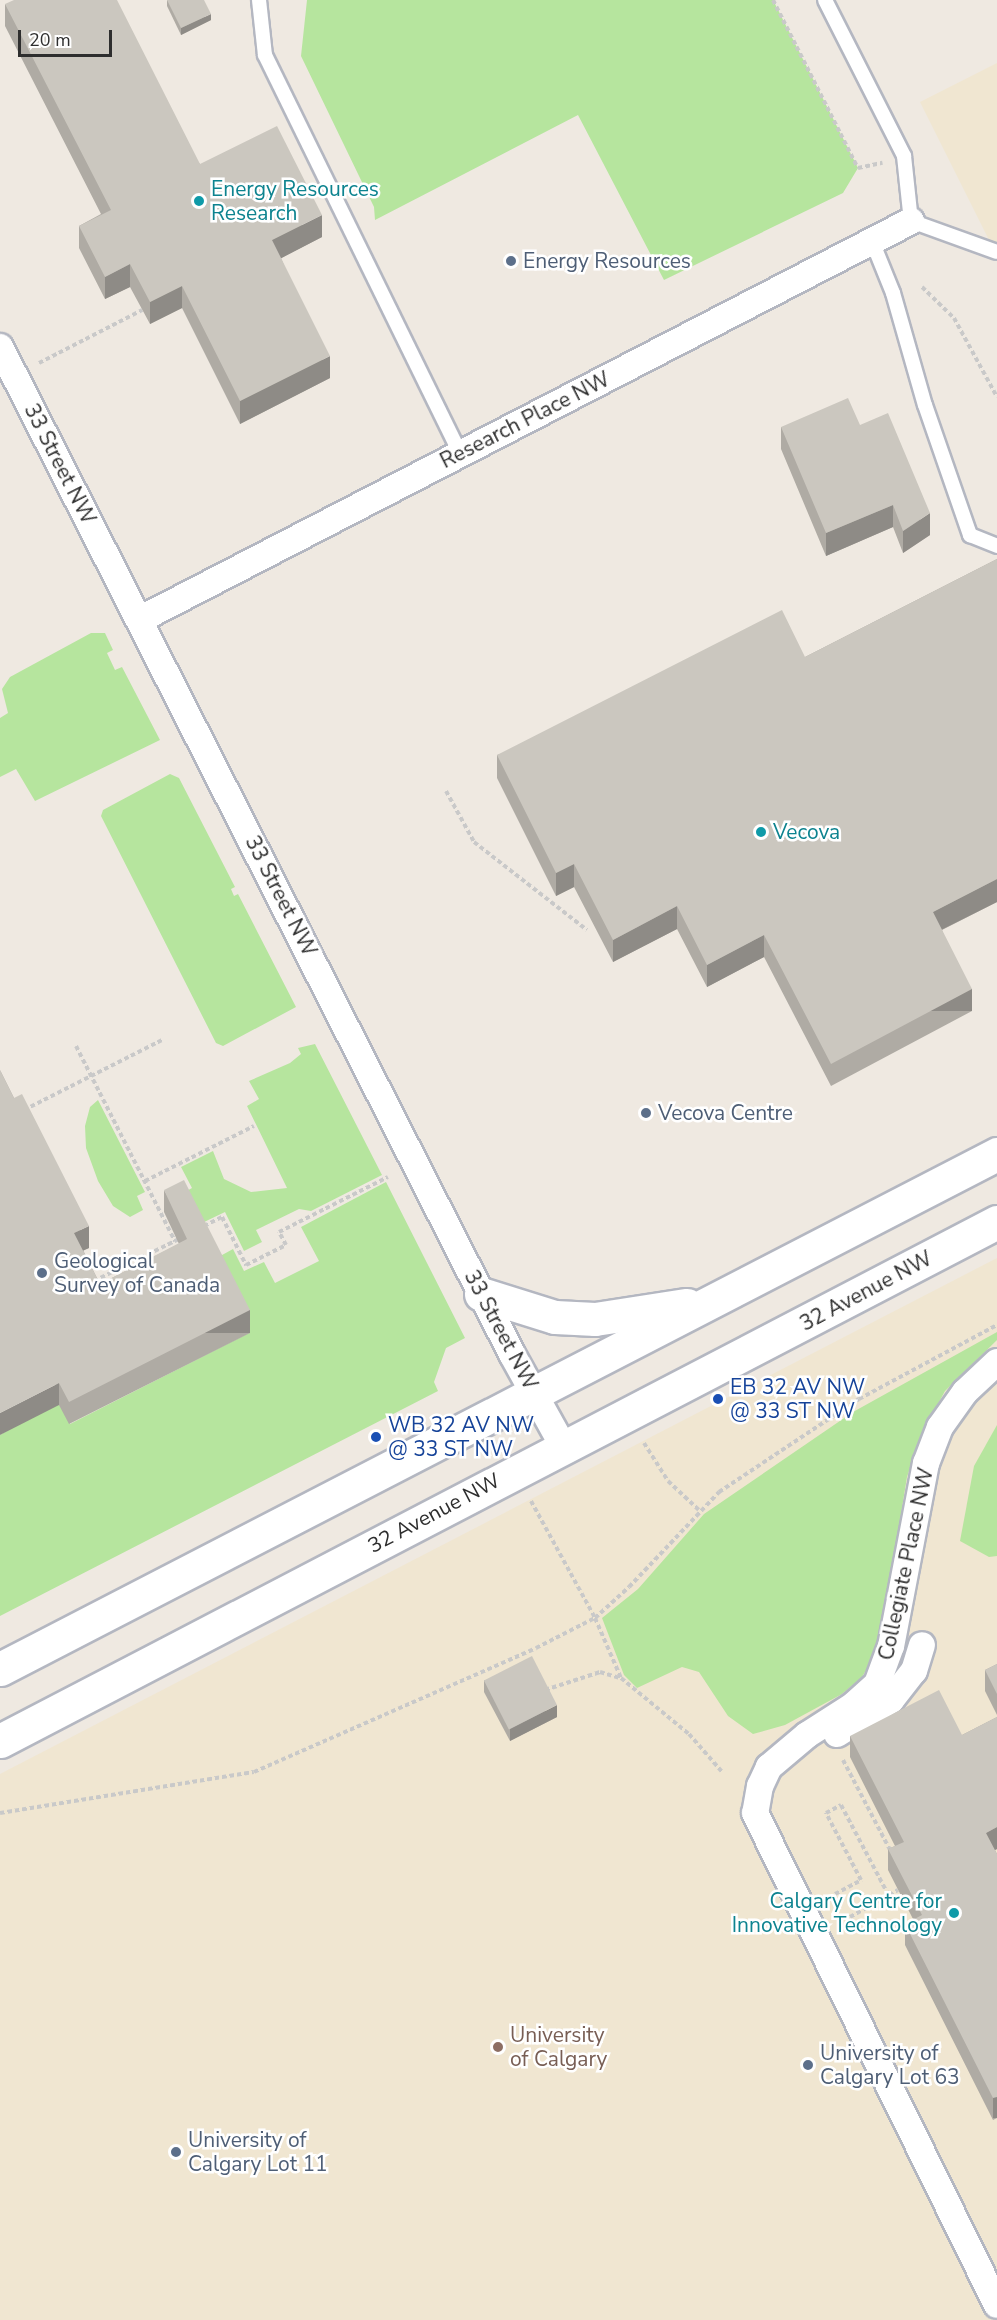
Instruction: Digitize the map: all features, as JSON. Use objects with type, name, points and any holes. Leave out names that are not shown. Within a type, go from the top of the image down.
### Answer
[{"type":"main road","points":[[0,1669],[997,1154]]},
{"type":"main road","name":"32 Avenue NW","points":[[0,1741],[562,1446],[753,1351],[997,1222]]},
{"type":"main road","points":[[481,1294],[555,1317],[596,1318],[716,1301]]},
{"type":"street","name":"Research Place NW","points":[[139,620],[911,221]]},
{"type":"street","name":"33 Street NW","points":[[0,347],[481,1294],[562,1446]]},
{"type":"street","name":"Collegiate Place NW","points":[[997,1362],[965,1392],[940,1426],[926,1463],[891,1646],[877,1684],[854,1706],[807,1735],[795,1748],[769,1767],[760,1786],[755,1813],[997,2305]]},
{"type":"street","name":"Collegiate Place NW","points":[[795,1748],[812,1747],[864,1720],[891,1700],[914,1671],[922,1645]]},
{"type":"lane","points":[[259,0],[265,55],[459,453]]},
{"type":"lane","points":[[825,0],[904,156],[911,221],[997,252]]},
{"type":"lane","points":[[872,241],[893,293],[925,405],[970,535],[997,546]]},
{"type":"path","points":[[773,0],[858,168],[882,163]]},
{"type":"path","points":[[922,287],[954,318],[997,396]]},
{"type":"path","points":[[15,376],[142,310]]},
{"type":"path","points":[[446,790],[474,842],[587,930]]},
{"type":"path","points":[[17,1114],[164,1039]]},
{"type":"path","points":[[76,1046],[175,1241]]},
{"type":"path","points":[[145,1181],[254,1126]]},
{"type":"path","points":[[194,1231],[222,1217],[246,1265],[286,1245],[279,1232],[388,1177]]},
{"type":"path","points":[[89,1284],[184,1236]]},
{"type":"path","points":[[0,1813],[254,1772],[595,1618],[629,1587],[718,1492],[858,1399],[962,1347],[997,1325]]},
{"type":"path","points":[[643,1441],[668,1481],[699,1510]]},
{"type":"path","points":[[530,1499],[595,1618],[621,1678]]},
{"type":"path","points":[[544,1690],[600,1672],[621,1678],[689,1734],[723,1773]]},
{"type":"path","points":[[840,1754],[889,1853],[897,1850]]},
{"type":"path","points":[[835,1894],[861,1880],[826,1813],[841,1805],[889,1896]]},
{"type":"path","points":[[850,1917],[898,1890]]},
{"type":"shaded area","points":[[997,63],[997,256],[920,102]]},
{"type":"shaded area","name":"University of Calgary","points":[[997,1258],[997,2320],[0,2320],[0,1774]]},
{"type":"green space","points":[[307,0],[773,0],[858,168],[843,193],[664,280],[578,115],[375,220],[374,207],[301,56]]},
{"type":"green space","points":[[91,633],[105,633],[113,650],[107,653],[115,670],[122,667],[160,740],[35,801],[16,769],[0,777],[0,718],[8,713],[2,689],[10,677]]},
{"type":"green space","points":[[170,774],[179,778],[235,887],[231,889],[234,896],[238,894],[296,1007],[223,1046],[216,1043],[101,816],[103,810]]},
{"type":"green space","points":[[315,1044],[382,1175],[311,1211],[299,1209],[256,1230],[262,1242],[244,1251],[225,1212],[177,1235],[172,1199],[192,1188],[181,1167],[213,1151],[224,1179],[251,1192],[287,1188],[247,1106],[259,1099],[249,1081],[290,1063],[301,1054],[298,1048]]},
{"type":"green space","points":[[98,1100],[145,1192],[137,1196],[143,1210],[130,1217],[113,1206],[98,1181],[86,1148],[85,1126],[90,1107]]},
{"type":"green space","points":[[386,1182],[465,1338],[446,1348],[434,1382],[438,1391],[0,1616],[0,1435],[57,1400],[70,1424],[249,1333],[213,1260],[233,1249],[244,1271],[264,1262],[275,1283],[319,1261],[301,1227]]},
{"type":"green space","points":[[997,1332],[997,1340],[945,1391],[921,1435],[907,1477],[883,1625],[874,1657],[862,1677],[842,1694],[785,1725],[753,1734],[728,1716],[699,1672],[682,1667],[637,1688],[624,1675],[602,1618],[638,1589],[704,1514],[853,1412]]},
{"type":"green space","points":[[997,1425],[997,1556],[989,1557],[960,1541],[974,1466]]},
{"type":"building","name":"Energy Resources Research","points":[[14,0],[117,0],[200,164],[277,126],[322,215],[272,240],[330,356],[240,401],[182,286],[150,302],[130,264],[105,277],[79,226],[111,210],[5,4]]},
{"type":"building","points":[[167,0],[204,0],[211,14],[181,28]]},
{"type":"building","points":[[848,398],[860,425],[888,413],[930,513],[903,531],[893,505],[826,533],[781,427]]},
{"type":"building","name":"Vecova","points":[[997,559],[997,879],[933,912],[972,989],[831,1064],[764,935],[707,965],[677,906],[613,940],[574,864],[556,873],[497,755],[782,610],[805,657]]},
{"type":"building","name":"Geological Survey of Canada","points":[[0,1070],[14,1098],[22,1094],[89,1226],[74,1233],[100,1284],[187,1239],[164,1190],[184,1180],[250,1310],[69,1402],[59,1383],[0,1413]]},
{"type":"building","points":[[532,1656],[557,1705],[509,1730],[484,1681]]},
{"type":"building","points":[[997,1664],[997,1694],[985,1670]]},
{"type":"building","name":"Calgary Centre for Innovative Technology","points":[[939,1690],[962,1735],[997,1717],[997,1827],[986,1833],[997,1854],[997,2097],[993,2098],[905,1924],[922,1915],[888,1849],[904,1842],[850,1736]]},
{"type":"place","name":"Energy Resources Research","points":[[199,201]]},
{"type":"place","name":"Energy Resources","points":[[511,261]]},
{"type":"place","name":"Vecova","points":[[761,832]]},
{"type":"place","name":"Vecova Centre","points":[[646,1113]]},
{"type":"place","name":"Geological Survey of Canada","points":[[42,1273]]},
{"type":"place","name":"EB 32 AV NW @ 33 ST NW","points":[[718,1399]]},
{"type":"place","name":"WB 32 AV NW @ 33 ST NW","points":[[376,1437]]},
{"type":"place","name":"Calgary Centre for Innovative Technology","points":[[954,1913]]},
{"type":"place","name":"University of Calgary","points":[[498,2047]]},
{"type":"place","name":"University of Calgary Lot 63","points":[[808,2065]]},
{"type":"place","name":"University of Calgary Lot 11","points":[[176,2152]]}]
